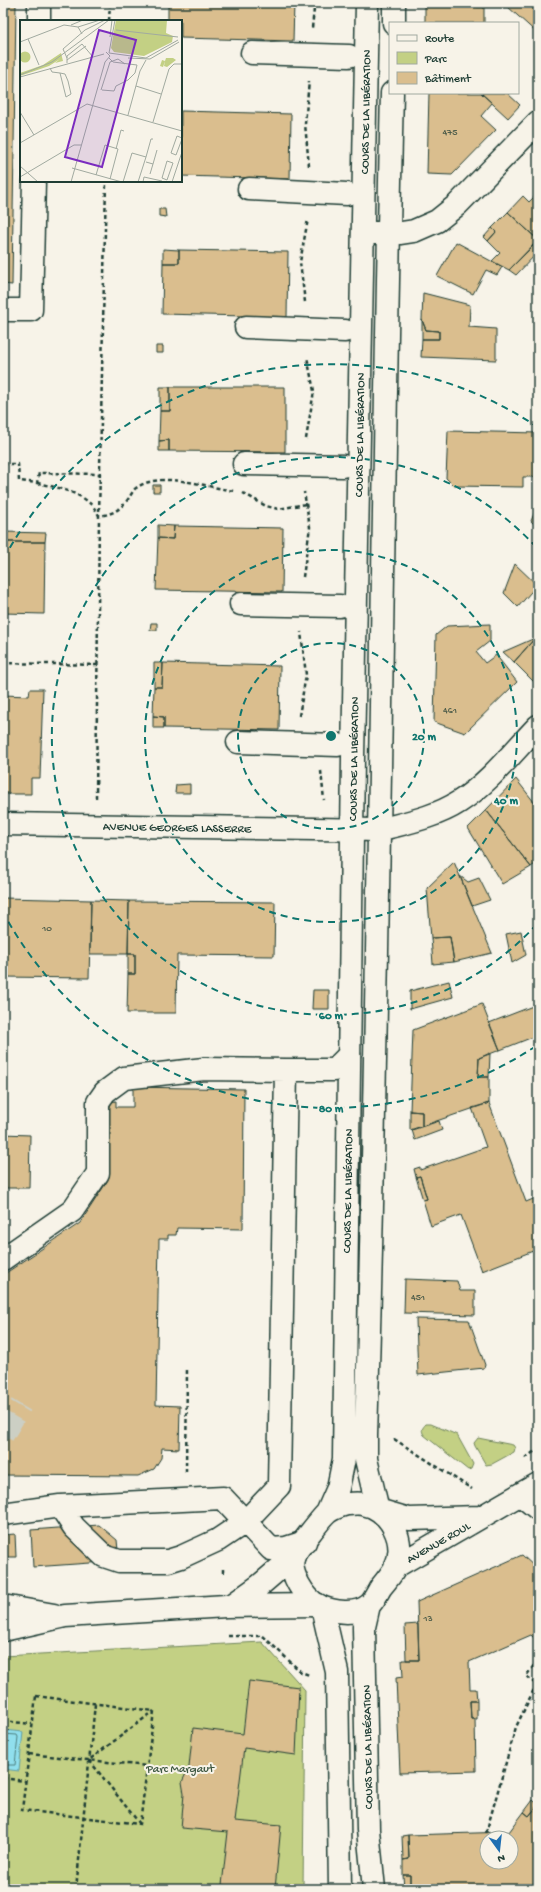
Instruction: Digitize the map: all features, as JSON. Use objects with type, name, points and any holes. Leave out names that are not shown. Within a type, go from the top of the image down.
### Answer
[{"type":"main road","points":[[39,3],[39,20]]},
{"type":"main road","name":"COURS DE LA LIBÉRATION","points":[[327,1513],[338,1488],[344,1459],[352,830],[367,3]]},
{"type":"main road","points":[[394,3],[394,22]]},
{"type":"main road","points":[[252,53],[349,56]]},
{"type":"main road","name":"COURS DE LA LIBÉRATION","points":[[378,1510],[366,1459],[366,1436],[380,888],[379,830],[392,94]]},
{"type":"main road","points":[[363,233],[414,232],[437,221],[457,205],[538,122]]},
{"type":"main road","points":[[3,310],[31,310],[34,182]]},
{"type":"main road","points":[[249,189],[347,194]]},
{"type":"main road","points":[[246,327],[345,331]]},
{"type":"main road","points":[[244,464],[343,466]]},
{"type":"main road","points":[[241,604],[340,606]]},
{"type":"main road","name":"AVENUE GEORGES LASSERRE","points":[[3,824],[379,830],[434,814],[459,802],[488,779],[538,726]]},
{"type":"main road","points":[[238,742],[338,745]]},
{"type":"main road","points":[[3,1259],[72,1211],[98,1173],[98,1102],[105,1092],[124,1078],[204,1069],[334,1070],[349,1055]]},
{"type":"main road","points":[[60,1506],[74,1526],[104,1556],[119,1561],[168,1561],[181,1557],[218,1540],[245,1522],[279,1486],[286,1070]]},
{"type":"main road","points":[[529,1490],[538,1509]]},
{"type":"main road","name":"AVENUE ROUL","points":[[396,1567],[529,1490]]},
{"type":"main road","points":[[3,1514],[60,1506],[223,1498],[271,1549],[299,1549]]},
{"type":"main road","points":[[3,1630],[65,1616],[231,1606],[320,1606],[338,1612],[359,1609],[369,1605],[396,1567],[399,1551],[395,1528],[378,1510],[363,1504],[347,1504],[336,1507],[327,1513],[299,1549],[258,1586],[231,1606]]},
{"type":"main road","name":"AVENUE ROUL","points":[[378,1510],[409,1519],[482,1516]]},
{"type":"main road","points":[[299,1549],[294,1568],[296,1580],[301,1590],[320,1606],[337,1672],[340,1889]]},
{"type":"main road","name":"COURS DE LA LIBÉRATION","points":[[369,1605],[364,1627],[368,1830],[374,1889]]},
{"type":"main road","points":[[3,1606],[65,1616]]},
{"type":"path","points":[[109,20],[110,3]]},
{"type":"path","points":[[297,743],[299,711],[306,675],[301,628],[301,605],[302,581],[310,528],[304,490],[305,443],[314,392],[306,350],[306,312],[300,262],[308,221],[309,158],[305,124],[314,9],[312,3]]},
{"type":"path","points":[[95,826],[99,516],[106,182]]},
{"type":"path","points":[[3,464],[18,464],[19,481],[59,488],[82,498],[92,504],[99,516]]},
{"type":"path","points":[[37,483],[39,473],[100,474]]},
{"type":"path","points":[[99,516],[110,514],[121,509],[135,489],[150,480],[181,481],[240,492],[266,506],[278,509],[306,504]]},
{"type":"path","points":[[3,663],[98,665]]},
{"type":"path","points":[[388,1435],[473,1490],[479,1487]]},
{"type":"path","points":[[520,1462],[538,1449]]},
{"type":"path","points":[[228,1636],[263,1636],[301,1672],[311,1676]]},
{"type":"path","points":[[487,1830],[516,1727],[537,1685],[526,1676],[538,1660]]},
{"type":"path","points":[[140,1824],[22,1810],[28,1754],[36,1696],[154,1711]]},
{"type":"path","points":[[76,1889],[95,1704]]},
{"type":"path","points":[[89,1760],[154,1711]]},
{"type":"path","points":[[140,1824],[154,1711]]},
{"type":"path","points":[[3,1721],[32,1724]]},
{"type":"path","points":[[28,1754],[147,1766]]},
{"type":"path","points":[[89,1760],[140,1824]]},
{"type":"path","points":[[3,1778],[26,1781]]},
{"type":"green space","points":[[426,1424],[431,1424],[457,1435],[473,1464],[471,1469],[468,1470],[424,1435],[422,1429]]},
{"type":"green space","points":[[478,1438],[513,1445],[515,1448],[514,1452],[492,1464],[486,1465],[474,1443]]},
{"type":"green space","name":"Parc Margaut","points":[[262,1642],[305,1690],[303,1889],[3,1889],[3,1656]]},
{"type":"water","points":[[3,1730],[23,1732],[19,1771],[3,1769]]},
{"type":"building","points":[[3,3],[16,3],[12,285],[3,284]]},
{"type":"building","points":[[168,3],[294,3],[293,41],[182,38],[182,20],[168,20]]},
{"type":"building","points":[[425,3],[477,3],[477,7],[484,7],[484,22],[425,22]]},
{"type":"building","points":[[487,3],[531,3],[538,10],[538,34],[508,7],[490,6]]},
{"type":"building","points":[[429,94],[482,94],[492,103],[481,116],[496,130],[452,175],[427,174]]},
{"type":"building","points":[[482,94],[508,94],[520,105],[508,118]]},
{"type":"building","points":[[182,111],[291,114],[290,179],[182,176]]},
{"type":"building","points":[[538,193],[538,240],[508,212],[523,196],[529,202]]},
{"type":"building","points":[[159,209],[165,209],[166,217],[159,216]]},
{"type":"building","points":[[508,212],[538,240],[509,270],[492,261],[500,253],[488,241],[496,232],[492,228]]},
{"type":"building","points":[[492,228],[496,232],[488,241],[484,237]]},
{"type":"building","points":[[538,241],[538,252],[516,275],[509,270]]},
{"type":"building","points":[[456,242],[502,267],[497,275],[486,270],[473,294],[437,276]]},
{"type":"building","points":[[163,249],[179,250],[179,263],[163,263]]},
{"type":"building","points":[[179,250],[288,252],[287,317],[162,314],[163,263],[179,263]]},
{"type":"building","points":[[423,293],[470,305],[469,327],[496,329],[496,360],[421,357],[422,339],[439,339],[439,331],[426,330],[422,320]]},
{"type":"building","points":[[422,320],[426,330],[439,331],[439,339],[422,339]]},
{"type":"building","points":[[156,346],[163,346],[163,353],[156,353]]},
{"type":"building","points":[[160,387],[170,387],[170,411],[160,411]]},
{"type":"building","points":[[170,387],[285,387],[285,452],[169,451],[169,440],[159,441],[160,411],[170,411]]},
{"type":"building","points":[[448,431],[538,433],[538,474],[534,477],[523,477],[523,487],[454,486],[446,478]]},
{"type":"building","points":[[169,440],[169,451],[159,451],[159,441]]},
{"type":"building","points":[[153,485],[160,485],[160,492],[153,492]]},
{"type":"building","points":[[538,504],[538,528],[531,521]]},
{"type":"building","points":[[158,525],[174,526],[173,539],[158,538]]},
{"type":"building","points":[[174,526],[283,528],[282,592],[156,590],[158,538],[173,539]]},
{"type":"building","points":[[3,532],[46,533],[45,542],[3,542]]},
{"type":"building","points":[[3,542],[45,542],[44,614],[3,613]]},
{"type":"building","points":[[515,564],[537,585],[518,607],[504,593]]},
{"type":"building","points":[[151,623],[157,623],[157,630],[150,630]]},
{"type":"building","points":[[490,624],[490,641],[476,652],[485,663],[496,655],[517,682],[465,733],[434,722],[436,635],[447,626]]},
{"type":"building","points":[[538,637],[538,686],[514,662],[535,638]]},
{"type":"building","points":[[535,638],[514,662],[503,652]]},
{"type":"building","points":[[154,663],[163,663],[162,687],[154,687]]},
{"type":"building","points":[[163,663],[280,666],[279,730],[164,728],[164,717],[153,716],[154,687],[162,687]]},
{"type":"building","points":[[30,689],[43,689],[40,778],[31,778],[31,794],[3,794],[3,695],[29,696]]},
{"type":"building","points":[[153,716],[164,717],[164,728],[153,728]]},
{"type":"building","points":[[516,779],[538,807],[538,862],[531,867],[486,810]]},
{"type":"building","points":[[190,784],[190,793],[175,793],[176,785]]},
{"type":"building","points":[[486,810],[531,867],[502,884],[468,828]]},
{"type":"building","points":[[454,862],[492,953],[454,962],[450,937],[431,938],[427,888]]},
{"type":"building","points":[[460,876],[468,882],[479,878],[490,900],[472,906]]},
{"type":"building","points":[[3,898],[91,900],[89,978],[3,977]]},
{"type":"building","points":[[91,900],[129,901],[128,954],[90,954]]},
{"type":"building","points":[[129,901],[275,902],[274,956],[177,955],[176,1013],[127,1013],[128,974],[135,974],[135,954],[128,954]]},
{"type":"building","points":[[521,931],[526,955],[512,963],[506,934]]},
{"type":"building","points":[[450,937],[454,962],[433,964],[431,938]]},
{"type":"building","points":[[128,954],[135,954],[135,974],[128,974]]},
{"type":"building","points":[[449,981],[453,997],[410,1009],[410,991]]},
{"type":"building","points":[[313,990],[329,990],[329,1009],[312,1009]]},
{"type":"building","points":[[482,1004],[500,1050],[479,1058],[478,1077],[489,1077],[489,1103],[422,1126],[422,1112],[410,1111],[413,1030]]},
{"type":"building","points":[[538,1004],[538,1035],[500,1050],[489,1023]]},
{"type":"building","points":[[490,1053],[489,1077],[478,1077],[479,1058]]},
{"type":"building","points":[[133,1087],[244,1089],[243,1229],[177,1228],[176,1235],[168,1235],[168,1239],[159,1239],[156,1405],[180,1406],[179,1449],[162,1448],[161,1458],[154,1469],[138,1476],[3,1475],[3,1275],[80,1223],[108,1180],[106,1107],[110,1107],[110,1102],[116,1101],[116,1107],[133,1107]]},
{"type":"building","points":[[489,1103],[526,1202],[538,1197],[538,1249],[482,1271],[461,1215],[431,1226],[423,1200],[427,1199],[420,1176],[416,1177],[414,1169],[420,1167],[420,1170],[486,1147],[472,1108]]},
{"type":"building","points":[[410,1111],[422,1112],[422,1126],[410,1130]]},
{"type":"building","points":[[439,1121],[442,1130],[415,1140],[412,1130]]},
{"type":"building","points":[[3,1134],[30,1135],[29,1188],[3,1188]]},
{"type":"building","points":[[420,1176],[427,1199],[423,1200],[416,1177]]},
{"type":"building","points":[[405,1279],[457,1281],[460,1291],[475,1291],[475,1315],[404,1313]]},
{"type":"building","points":[[416,1319],[469,1320],[485,1365],[484,1368],[418,1375]]},
{"type":"building","points":[[99,1525],[117,1540],[119,1561],[33,1567],[31,1530]]},
{"type":"building","points":[[15,1534],[16,1557],[3,1557],[3,1535]]},
{"type":"building","points":[[522,1555],[538,1570],[538,1642],[531,1635],[469,1662],[470,1689],[476,1689],[477,1701],[470,1701],[471,1719],[475,1719],[476,1771],[400,1773],[396,1678],[403,1677],[402,1660],[419,1660],[417,1602]]},
{"type":"building","points":[[418,1624],[419,1660],[406,1660],[405,1625]]},
{"type":"building","points":[[249,1681],[299,1687],[296,1755],[244,1748],[235,1821],[281,1825],[275,1889],[253,1889],[222,1885],[228,1832],[181,1828],[184,1794],[182,1782],[189,1767],[193,1728],[243,1734]]},
{"type":"building","points":[[470,1701],[477,1701],[477,1719],[471,1719]]},
{"type":"building","points":[[533,1800],[538,1805],[529,1816],[524,1812]]},
{"type":"building","points":[[538,1805],[538,1882],[533,1889],[410,1889],[410,1875],[403,1875],[403,1860],[409,1859],[408,1835],[479,1833],[479,1870],[519,1870],[519,1830],[510,1830],[524,1812],[529,1816]]},
{"type":"building","points":[[408,1835],[409,1859],[403,1860],[402,1836]]},
{"type":"building","points":[[403,1875],[410,1875],[410,1889],[404,1889]]},
{"type":"tunnel","points":[[3,1435],[21,1405]]}]
